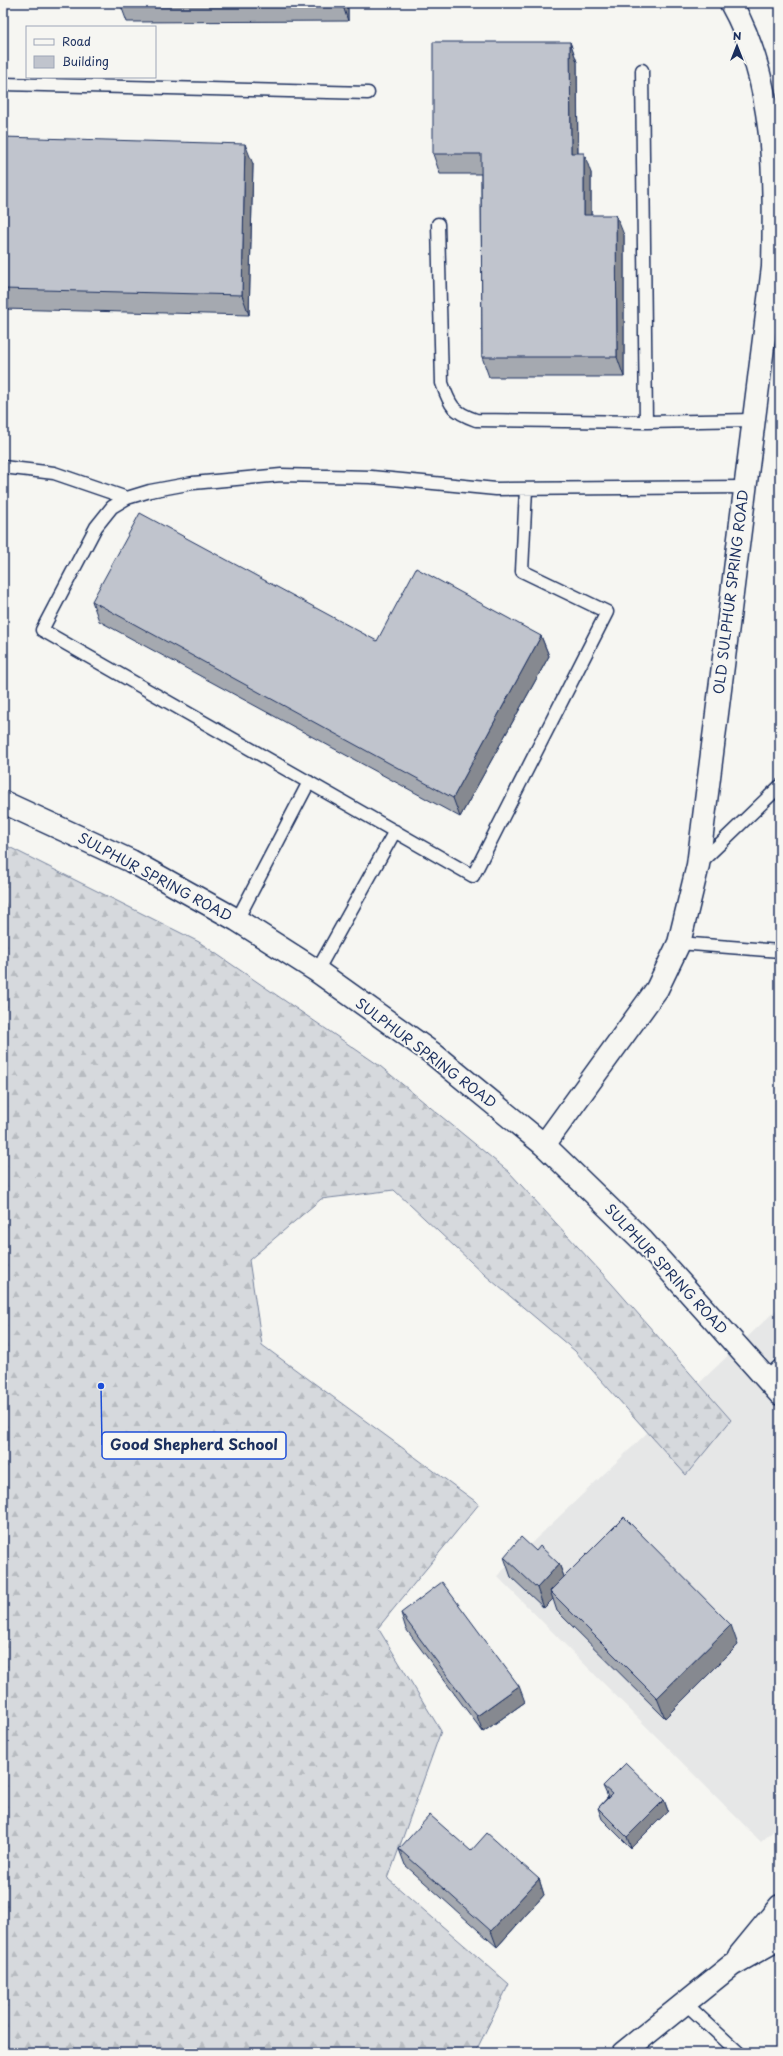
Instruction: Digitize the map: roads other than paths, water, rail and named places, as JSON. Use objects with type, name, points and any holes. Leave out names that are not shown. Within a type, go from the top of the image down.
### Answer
[{"type":"main road","name":"OLD SULPHUR SPRING ROAD","points":[[544,1145],[657,989],[679,943],[698,865],[744,487],[773,267],[775,202],[770,125],[758,66],[741,21],[731,3]]},
{"type":"main road","name":"SULPHUR SPRING ROAD","points":[[3,802],[130,861],[237,920],[317,971],[432,1054],[544,1145],[643,1240],[776,1379]]},
{"type":"main road","points":[[732,1965],[780,1906]]},
{"type":"main road","points":[[623,2053],[732,1965],[780,1938]]},
{"type":"lane","points":[[642,70],[646,422]]},
{"type":"lane","points":[[3,84],[368,93]]},
{"type":"lane","points":[[438,224],[442,383],[449,401],[460,414],[476,420],[646,422],[753,420]]},
{"type":"lane","points":[[3,467],[54,473],[127,498]]},
{"type":"lane","points":[[526,489],[522,571],[607,612],[473,876],[42,630],[96,527],[112,507],[127,498],[193,483],[281,475],[371,477],[496,489],[744,487]]},
{"type":"lane","points":[[237,920],[309,782]]},
{"type":"lane","points":[[698,865],[780,786]]},
{"type":"lane","points":[[317,971],[395,831]]},
{"type":"lane","points":[[679,943],[780,951]]},
{"type":"lane","points":[[685,2003],[739,2053]]},
{"type":"place","name":"Good Shepherd School","points":[[101,1386]]}]
